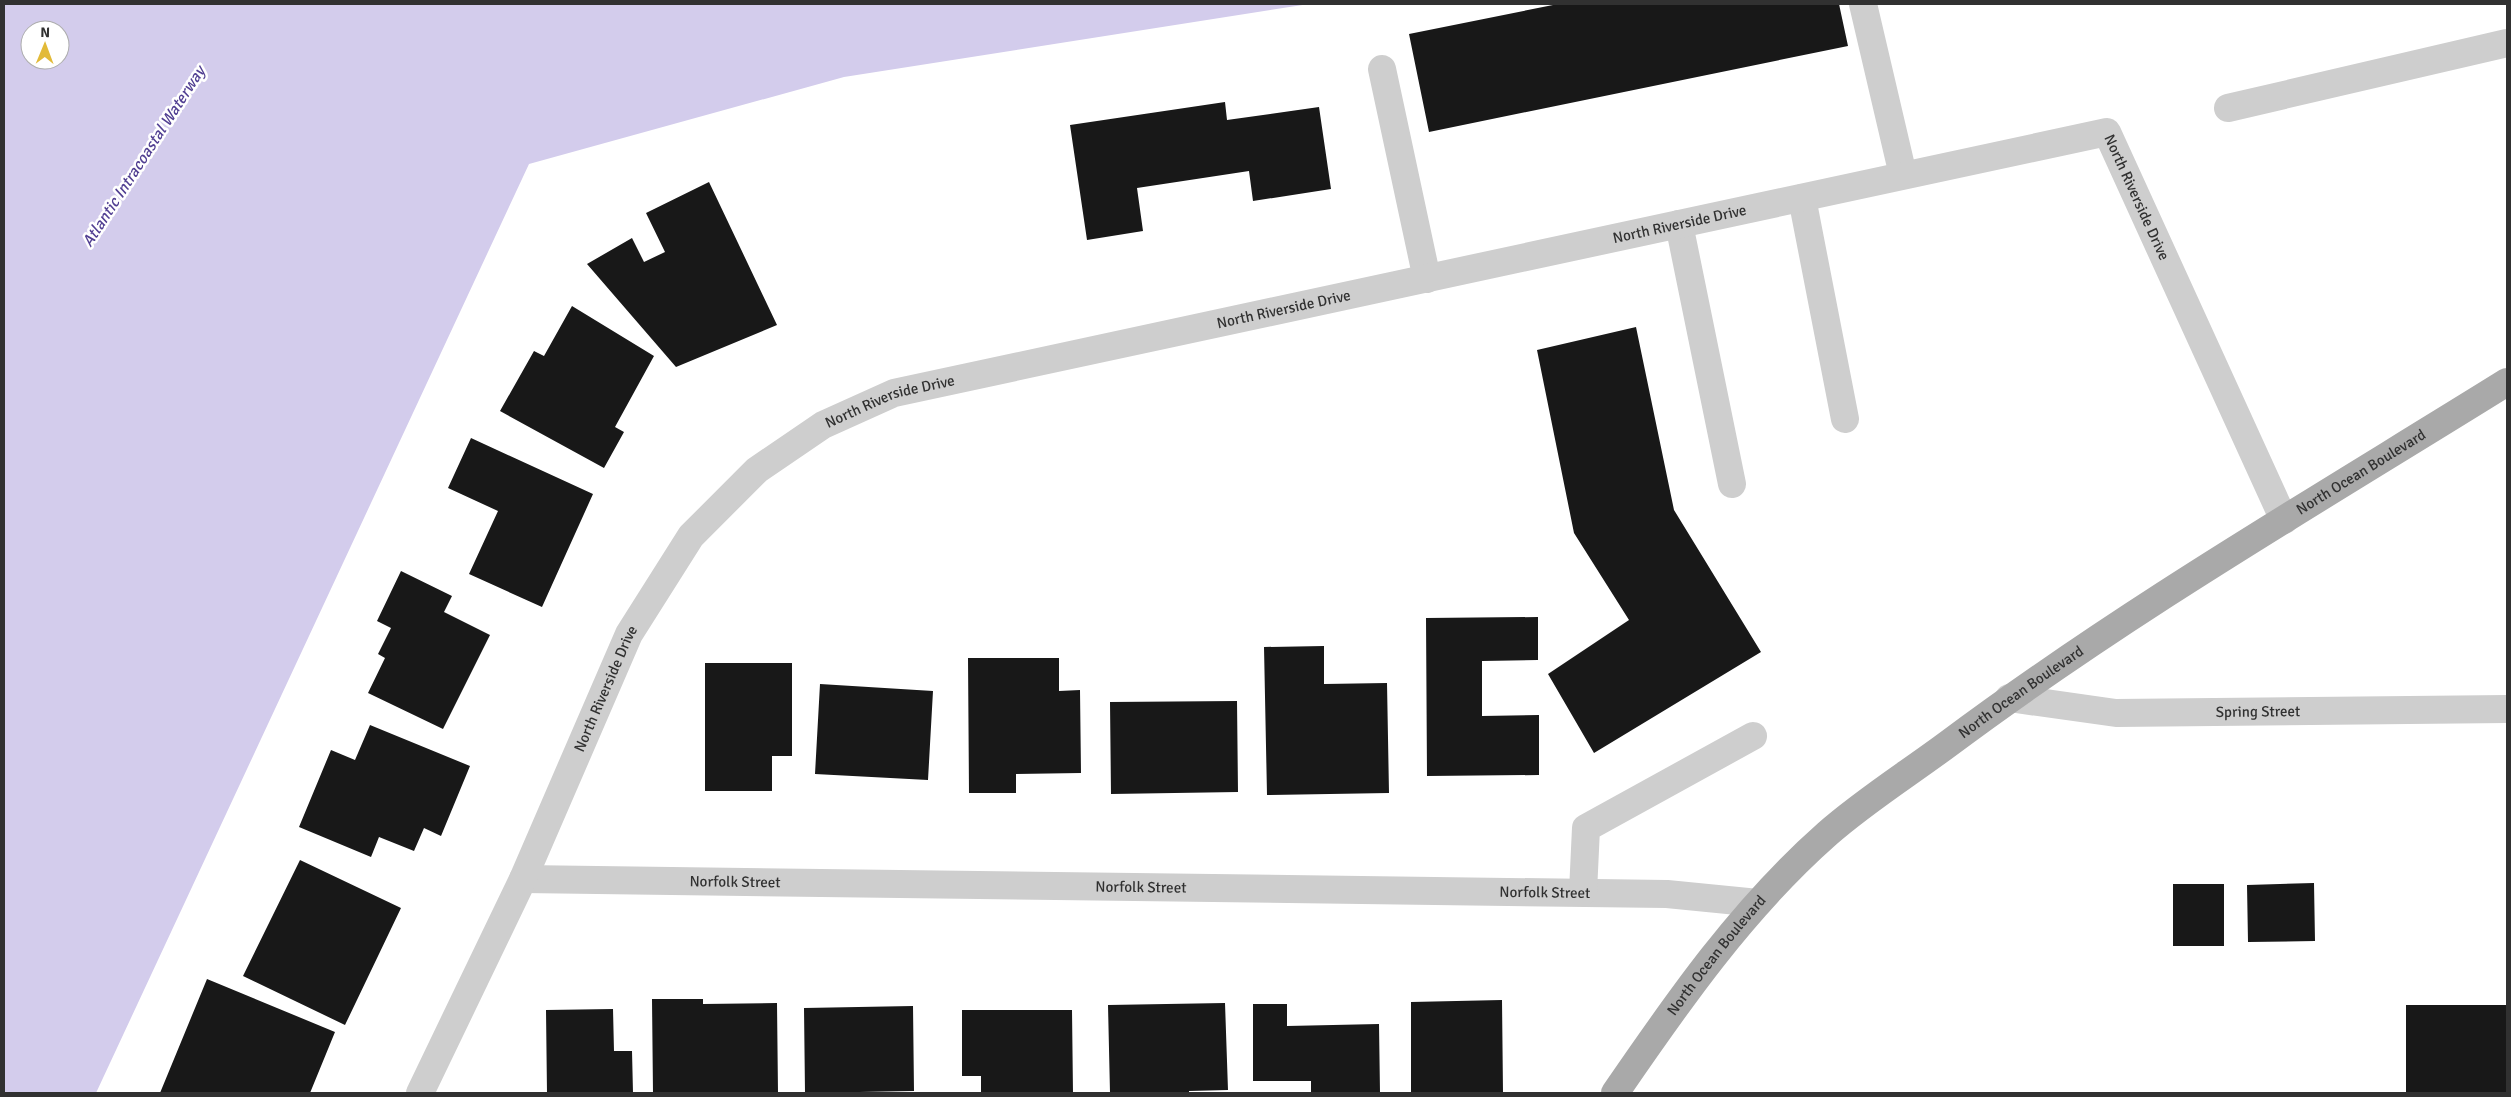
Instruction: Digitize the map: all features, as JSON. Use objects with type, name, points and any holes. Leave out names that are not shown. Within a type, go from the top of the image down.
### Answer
[{"type":"main road","name":"North Ocean Boulevard","points":[[1615,1093],[1678,1000],[1758,903],[1828,833],[2009,698],[2146,606],[2507,382]]},
{"type":"street","points":[[1863,4],[1903,176]]},
{"type":"street","points":[[2228,108],[2507,43]]},
{"type":"street","points":[[1382,69],[1426,279]]},
{"type":"street","name":"North Riverside Drive","points":[[420,1093],[523,879],[629,634],[690,536],[757,470],[823,425],[894,393],[2107,132],[2284,520]]},
{"type":"street","points":[[1802,198],[1845,419]]},
{"type":"street","points":[[1679,224],[1732,484]]},
{"type":"street","name":"Spring Street","points":[[2009,698],[2116,714],[2507,709]]},
{"type":"street","points":[[1584,892],[1586,828],[1753,736]]},
{"type":"street","name":"Norfolk Street","points":[[523,879],[1584,892],[1667,894],[1758,903]]},
{"type":"water","name":"Atlantic Intracoastal Waterway","points":[[4,4],[1309,4],[844,77],[529,164],[96,1093],[4,1093]]},
{"type":"building","points":[[1558,4],[1839,4],[1848,46],[1429,132],[1409,34]]},
{"type":"building","points":[[1225,102],[1227,120],[1319,107],[1331,189],[1253,201],[1249,171],[1137,188],[1143,231],[1087,240],[1070,125]]},
{"type":"building","points":[[709,182],[777,325],[676,367],[587,264],[632,238],[644,262],[665,252],[646,213]]},
{"type":"building","points":[[572,306],[654,356],[615,427],[624,432],[604,468],[500,411],[534,351],[544,356]]},
{"type":"building","points":[[1636,327],[1674,510],[1761,652],[1594,753],[1548,674],[1629,620],[1574,533],[1537,350]]},
{"type":"building","points":[[471,438],[593,494],[542,607],[469,574],[498,511],[448,488]]},
{"type":"building","points":[[401,571],[452,596],[444,612],[490,635],[443,729],[368,693],[385,658],[378,654],[391,628],[377,621]]},
{"type":"building","points":[[1538,617],[1538,660],[1482,661],[1482,716],[1539,715],[1539,775],[1427,776],[1426,618]]},
{"type":"building","points":[[1324,646],[1324,684],[1387,683],[1389,793],[1267,795],[1264,647]]},
{"type":"building","points":[[968,658],[1059,658],[1059,691],[1080,690],[1081,773],[1016,774],[1016,793],[969,793]]},
{"type":"building","points":[[705,663],[792,663],[792,756],[772,756],[772,791],[705,791]]},
{"type":"building","points":[[820,684],[933,691],[928,780],[815,774]]},
{"type":"building","points":[[1237,701],[1238,792],[1111,794],[1110,702]]},
{"type":"building","points":[[370,725],[470,766],[441,836],[424,828],[414,851],[379,837],[371,857],[299,827],[331,750],[355,760]]},
{"type":"building","points":[[300,860],[401,908],[345,1025],[243,976]]},
{"type":"building","points":[[2314,883],[2315,941],[2248,942],[2247,885]]},
{"type":"building","points":[[2173,884],[2224,884],[2224,946],[2173,946]]},
{"type":"building","points":[[207,979],[335,1032],[310,1093],[160,1093]]},
{"type":"building","points":[[652,999],[703,999],[703,1004],[777,1003],[778,1093],[653,1093]]},
{"type":"building","points":[[1502,1000],[1503,1093],[1411,1093],[1411,1002]]},
{"type":"building","points":[[1225,1003],[1228,1090],[1189,1091],[1189,1093],[1110,1093],[1108,1005]]},
{"type":"building","points":[[1253,1004],[1287,1004],[1287,1026],[1379,1024],[1380,1093],[1311,1093],[1311,1081],[1253,1081]]},
{"type":"building","points":[[2406,1005],[2507,1005],[2507,1093],[2406,1093]]},
{"type":"building","points":[[913,1006],[914,1091],[805,1093],[804,1008]]},
{"type":"building","points":[[613,1009],[614,1051],[632,1051],[633,1093],[547,1093],[546,1010]]},
{"type":"building","points":[[962,1010],[1072,1010],[1073,1093],[981,1093],[981,1076],[962,1076]]}]
